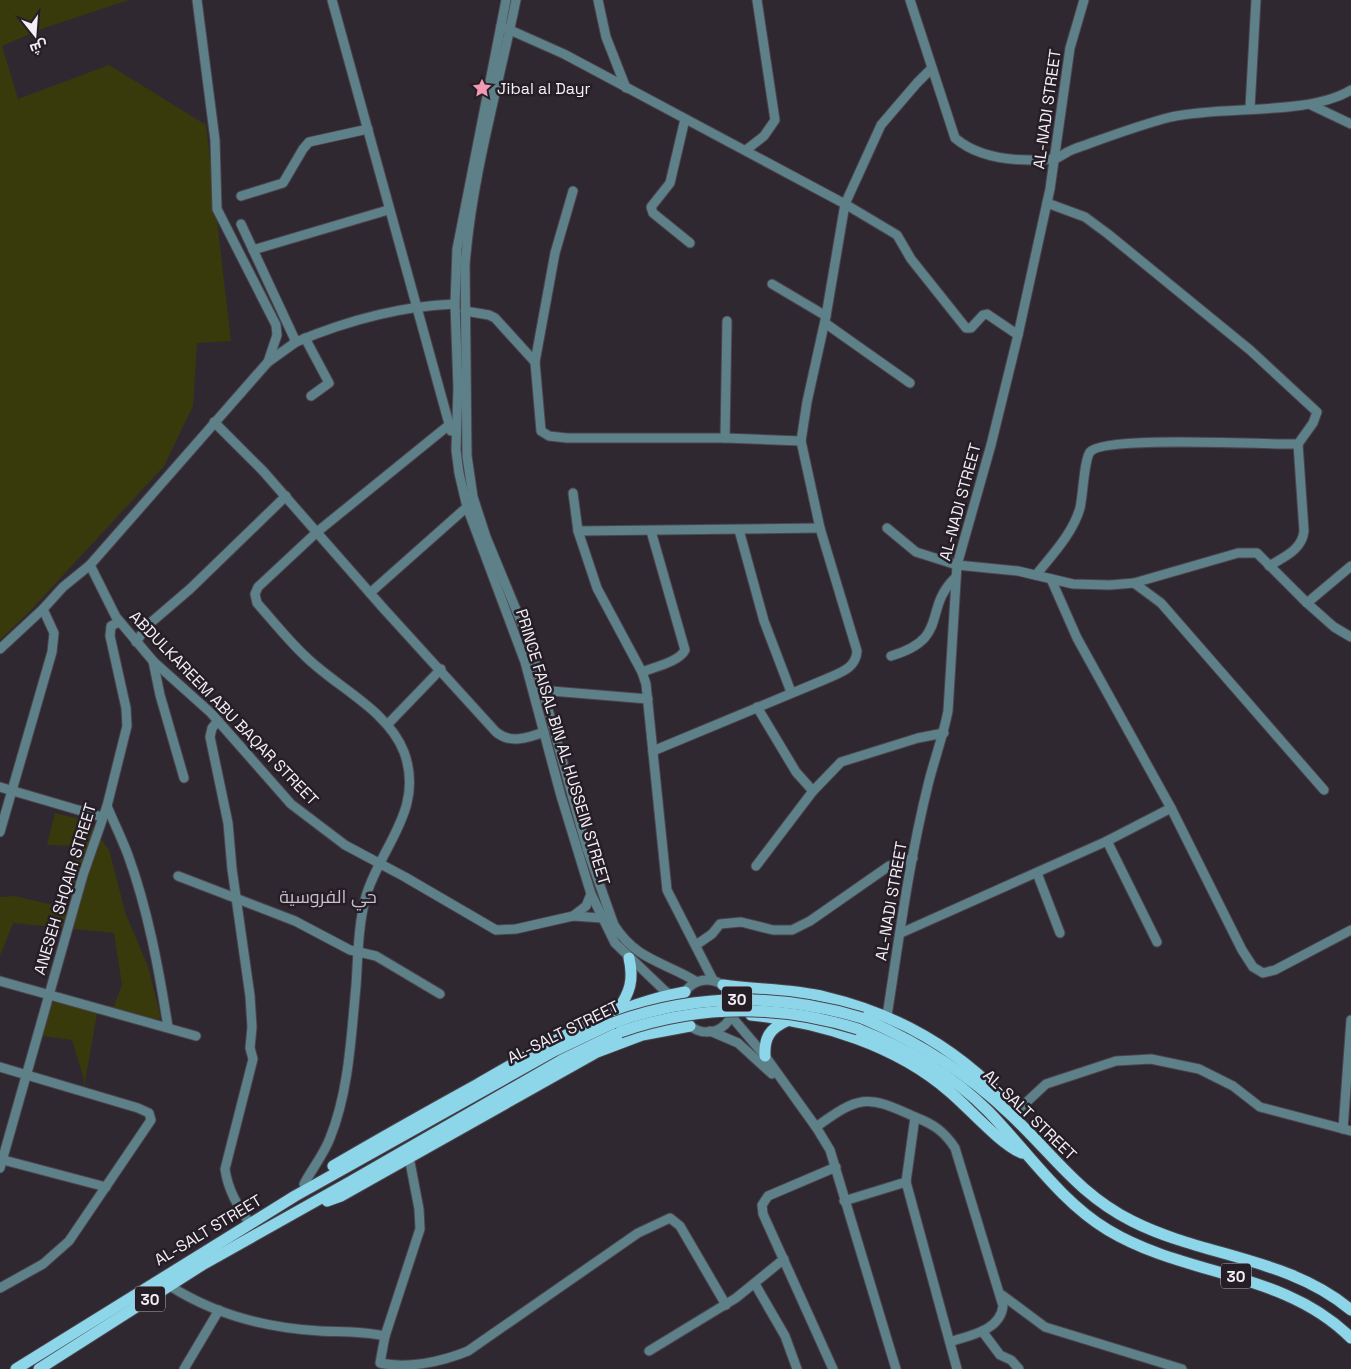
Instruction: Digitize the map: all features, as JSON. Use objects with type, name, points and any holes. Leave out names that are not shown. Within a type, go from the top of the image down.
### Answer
[{"type":"main road","points":[[618,1010],[631,988],[632,975],[629,958]]},
{"type":"main road","points":[[718,983],[825,997],[887,1016],[944,1048],[972,1068],[1016,1112],[1020,1123]]},
{"type":"main road","points":[[254,1221],[266,1208],[387,1133],[548,1043],[618,1010],[671,995],[683,996]]},
{"type":"main road","name":"AL-SALT STREET","points":[[16,1369],[254,1221],[410,1131],[601,1027],[642,1014],[690,1004],[753,999],[806,1003],[908,1039],[951,1065],[987,1093],[1020,1123],[1078,1185],[1131,1220],[1177,1240],[1292,1274],[1321,1288],[1351,1310]]},
{"type":"main road","name":"AL-SALT STREET","points":[[39,1369],[202,1265],[300,1211],[341,1196],[570,1055],[608,1036],[642,1024],[679,1016],[755,1009],[860,1023],[916,1056],[950,1079],[986,1110],[1075,1206],[1111,1232],[1170,1258],[1247,1279],[1284,1293],[1317,1311],[1351,1338]]},
{"type":"main road","points":[[731,1015],[789,1020],[854,1038],[887,1052],[916,1068],[948,1090],[1010,1146],[1028,1155]]},
{"type":"main road","points":[[765,1056],[766,1042],[770,1031],[789,1020]]},
{"type":"main road","points":[[410,1152],[597,1052],[642,1035],[690,1026]]},
{"type":"street","points":[[197,0],[215,140],[217,207],[272,317],[277,335],[268,362]]},
{"type":"street","points":[[332,0],[368,129],[388,210],[456,450]]},
{"type":"street","name":"PRINCE FAISAL BIN AL HUSSEIN STREET","points":[[506,0],[459,234],[455,304],[461,327],[467,456],[472,497],[489,545],[529,640],[586,849],[614,925],[621,936],[643,956],[697,982]]},
{"type":"street","name":"PRINCE FAISAL BIN AL HUSSEIN STREET","points":[[516,0],[477,181],[468,234],[465,265],[465,311],[461,327],[456,450],[467,507],[510,620],[532,689],[591,894],[615,943],[671,995]]},
{"type":"street","points":[[598,0],[606,37],[626,88]]},
{"type":"street","points":[[746,150],[764,136],[775,120],[757,0]]},
{"type":"street","points":[[910,0],[952,132],[961,143],[977,151],[995,156],[1031,160],[1056,158],[1072,149],[1172,117],[1250,108],[1308,104],[1331,100],[1351,90]]},
{"type":"street","name":"AL-NADI STREET","points":[[887,1016],[913,858],[928,785],[944,733],[948,711],[957,565],[991,445],[1018,335],[1056,158],[1070,48],[1084,0]]},
{"type":"street","points":[[1250,108],[1256,0]]},
{"type":"street","points":[[501,26],[556,50],[746,150],[845,204],[897,235],[910,259],[966,328],[971,328],[983,315],[987,314],[1018,335]]},
{"type":"street","points":[[654,752],[847,669],[852,665],[857,655],[820,528],[801,441],[807,402],[826,320],[845,204],[881,125],[932,68]]},
{"type":"street","points":[[1308,104],[1351,124]]},
{"type":"street","points":[[685,119],[670,183],[651,207],[653,213],[690,243]]},
{"type":"street","points":[[241,196],[283,182],[303,149],[310,142],[368,129]]},
{"type":"street","points":[[573,190],[555,253],[535,362],[540,428],[549,436],[575,438],[726,438],[801,441]]},
{"type":"street","points":[[1047,203],[1085,217],[1108,234],[1250,350],[1314,407],[1317,412],[1316,418],[1298,444],[1304,531],[1302,541],[1296,549],[1270,566]]},
{"type":"street","points":[[253,250],[388,210]]},
{"type":"street","points":[[241,224],[296,342]]},
{"type":"street","points":[[772,284],[826,320],[910,382]]},
{"type":"street","points":[[0,649],[43,609],[63,587],[90,566],[268,362],[296,342],[362,318],[417,308],[455,304]]},
{"type":"street","points":[[272,317],[281,311]]},
{"type":"street","points":[[465,311],[489,315],[495,318],[535,362]]},
{"type":"street","points":[[726,438],[727,320]]},
{"type":"street","points":[[305,338],[329,383],[312,396]]},
{"type":"street","points":[[214,422],[286,496],[370,593],[500,735],[509,739],[519,739],[544,732]]},
{"type":"street","points":[[304,1184],[330,1138],[341,1098],[351,1037],[363,906],[379,864],[396,835],[405,812],[409,792],[408,765],[398,739],[388,724],[305,657],[255,598],[258,587],[317,532],[449,425]]},
{"type":"street","points":[[1036,575],[1060,545],[1078,515],[1088,456],[1095,448],[1113,444],[1202,441],[1277,445],[1298,444]]},
{"type":"street","points":[[573,493],[578,531],[600,596],[642,672],[648,699],[668,890],[718,983],[732,1000],[731,1015],[724,1025],[710,1032]]},
{"type":"street","points":[[136,642],[148,625],[190,589],[286,496]]},
{"type":"street","points":[[370,593],[467,507]]},
{"type":"street","points":[[578,531],[820,528]]},
{"type":"street","points":[[887,528],[916,552],[957,565],[1036,575],[1051,580],[1080,585],[1134,583],[1246,551],[1257,553],[1307,603],[1334,627],[1351,637]]},
{"type":"street","points":[[739,530],[764,621],[791,692]]},
{"type":"street","points":[[642,672],[683,655],[685,650],[652,531]]},
{"type":"street","name":"ABDULKAREEM ABU BAQAR STREET","points":[[90,566],[119,622],[153,661],[218,721],[291,804],[345,846],[406,877],[496,930],[516,929],[573,916],[602,918]]},
{"type":"street","points":[[1307,603],[1351,566]]},
{"type":"street","points":[[891,656],[914,647],[925,639],[943,591],[955,578]]},
{"type":"street","points":[[1051,580],[1078,638],[1171,808],[1242,950],[1256,969],[1266,973],[1275,970],[1351,930]]},
{"type":"street","points":[[1134,583],[1162,603],[1324,790]]},
{"type":"street","points":[[0,832],[54,644],[52,627],[43,609]]},
{"type":"street","name":"ANESEH SHQAIR STREET","points":[[1,1162],[98,826],[107,806],[128,717],[110,636],[111,626],[119,622]]},
{"type":"street","points":[[153,661],[184,778]]},
{"type":"street","points":[[388,724],[440,669]]},
{"type":"street","points":[[532,689],[648,699]]},
{"type":"street","points":[[757,707],[796,772],[813,791]]},
{"type":"street","points":[[218,721],[212,728],[210,737],[226,808],[250,996],[252,1027],[250,1048],[253,1059],[225,1169],[227,1184],[231,1194],[254,1221]]},
{"type":"street","points":[[756,866],[813,791],[841,762],[918,738],[944,733]]},
{"type":"street","points":[[0,787],[102,817]]},
{"type":"street","points":[[107,806],[128,854],[139,892],[158,969],[168,1027]]},
{"type":"street","points":[[901,934],[1107,841],[1171,808]]},
{"type":"street","points":[[98,826],[115,826]]},
{"type":"street","points":[[1107,841],[1157,942]]},
{"type":"street","points":[[696,945],[712,934],[720,924],[741,922],[782,930],[801,926],[889,866],[913,858]]},
{"type":"street","points":[[1037,873],[1060,934]]},
{"type":"street","points":[[178,876],[237,897],[308,926],[346,948],[381,959],[440,994]]},
{"type":"street","points":[[573,916],[586,906],[591,894]]},
{"type":"street","points":[[0,981],[196,1036]]},
{"type":"street","points":[[718,983],[697,982],[683,996],[682,1012],[690,1026],[738,1043],[786,1088]]},
{"type":"street","points":[[731,1015],[765,1056],[786,1088],[816,1127],[830,1150],[896,1369]]},
{"type":"street","points":[[1016,1112],[1046,1084],[1116,1061],[1151,1059],[1199,1070],[1233,1086],[1260,1107],[1347,1130],[1351,1020]]},
{"type":"street","points":[[0,1068],[138,1108],[149,1113],[150,1124],[62,1249],[43,1264],[0,1288]]},
{"type":"street","points":[[816,1127],[842,1108],[864,1101],[888,1104],[942,1130],[955,1148],[1002,1295],[1002,1313],[998,1320],[982,1331],[950,1342]]},
{"type":"street","points":[[915,1117],[906,1182],[956,1369]]},
{"type":"street","points":[[410,1152],[420,1228],[384,1336],[379,1366],[412,1365],[451,1357],[468,1351],[638,1233],[670,1218],[677,1223],[726,1305]]},
{"type":"street","points":[[1,1162],[106,1186]]},
{"type":"street","points":[[833,1369],[763,1214],[764,1200],[768,1196],[836,1167]]},
{"type":"street","points":[[844,1201],[906,1182]]},
{"type":"street","points":[[649,1351],[726,1305],[755,1284],[784,1259]]},
{"type":"street","points":[[755,1284],[785,1336],[798,1369]]},
{"type":"street","points":[[170,1286],[219,1310],[281,1326],[384,1336]]},
{"type":"street","points":[[1002,1295],[1045,1328],[1182,1369]]},
{"type":"street","points":[[184,1369],[219,1310]]},
{"type":"street","points":[[982,1331],[1000,1355],[1011,1360],[1019,1369]]},
{"type":"shaded area","points":[[0,0],[129,0],[44,28],[2,46],[18,99],[109,65],[206,125],[231,341],[197,343],[193,406],[164,466],[30,611],[0,640]]},
{"type":"shaded area","points":[[55,813],[88,821],[109,850],[126,915],[148,966],[161,1019],[97,1014],[83,1093],[84,1079],[72,1040],[34,1035],[43,1002],[114,1006],[122,985],[114,933],[13,923],[0,956],[0,897],[15,896],[69,909],[76,846],[47,845]]},
{"type":"place","name":"Jibal al Dayr","points":[[482,88]]},
{"type":"district","name":"حي الفروسية","points":[[328,896]]}]
